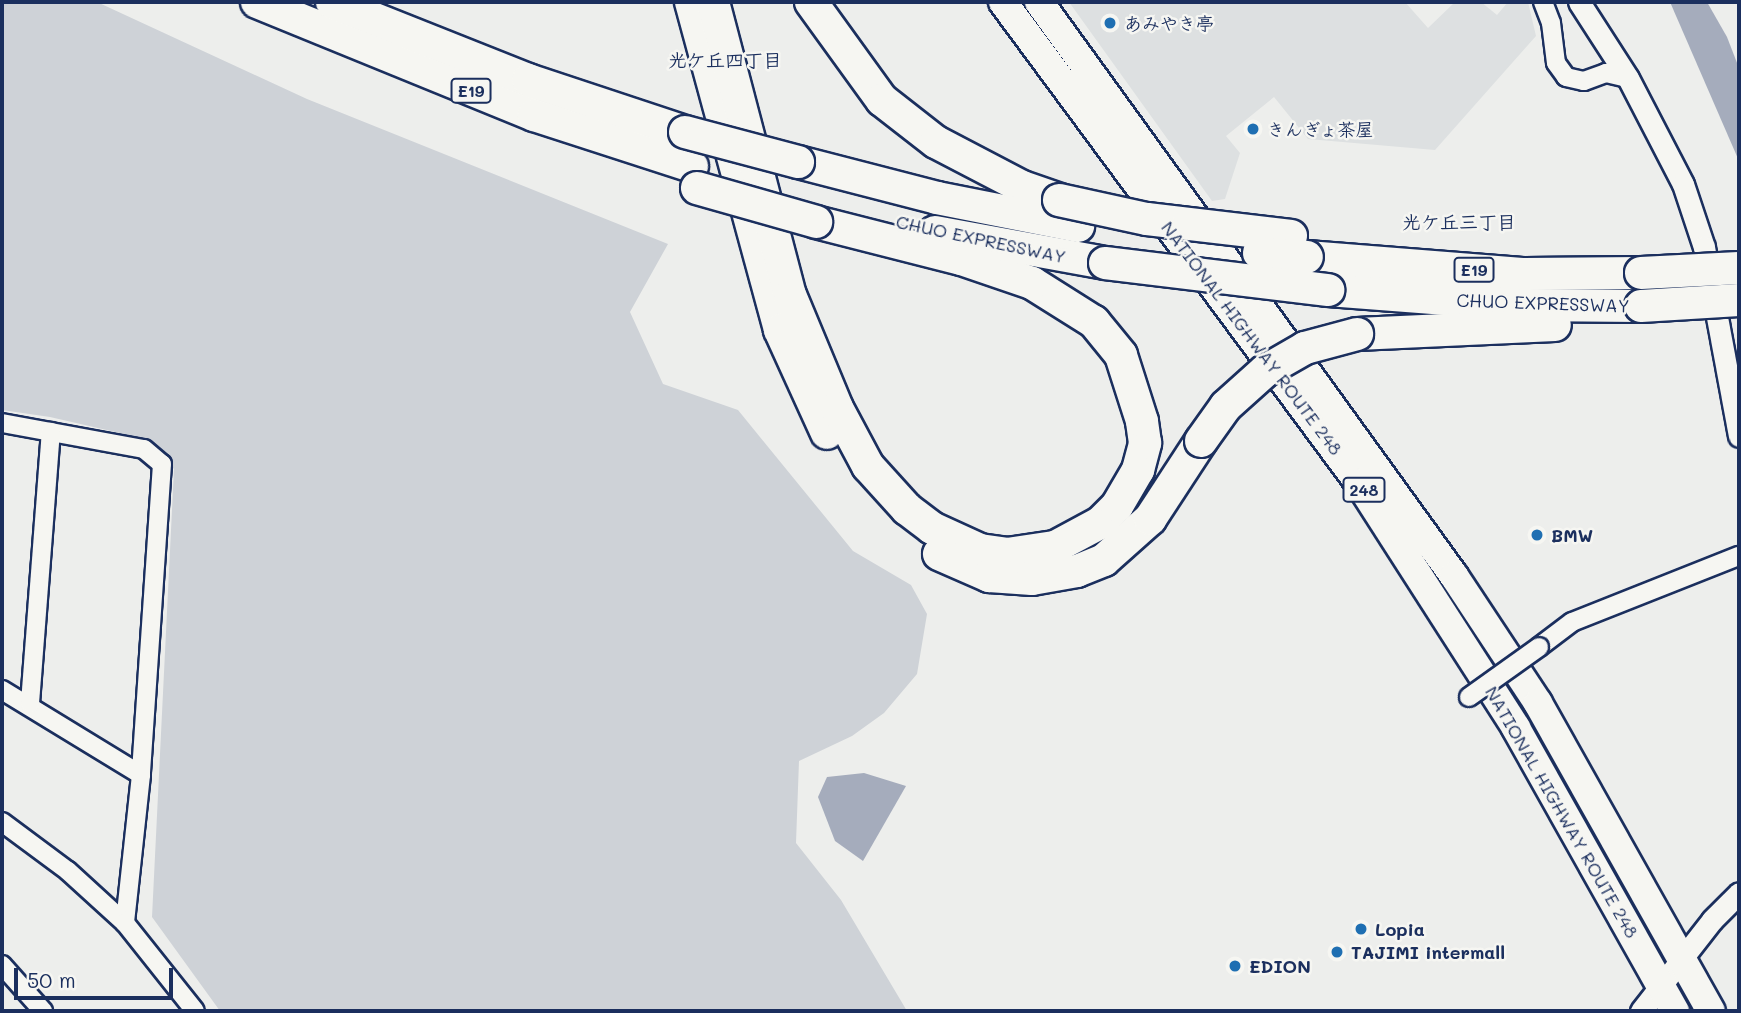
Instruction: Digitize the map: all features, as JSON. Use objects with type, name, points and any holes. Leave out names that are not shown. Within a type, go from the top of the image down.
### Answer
[{"type":"highway","name":"CHUO EXPRESSWAY","points":[[257,2],[694,177],[812,211],[1105,263],[1328,290],[1642,313],[1739,300]]},
{"type":"highway","name":"CHUO EXPRESSWAY","points":[[332,2],[528,80],[685,132],[937,198],[1078,226],[1243,252],[1299,247],[1485,253],[1525,274],[1642,273],[1739,268]]},
{"type":"highway","points":[[691,2],[780,330],[837,453],[897,525],[927,547],[989,576],[1032,579],[1076,571],[1104,560],[1150,519],[1226,406],[1265,371],[1305,348],[1357,334],[1739,307]]},
{"type":"highway","points":[[713,2],[790,295],[837,408],[868,466],[907,509],[932,528],[980,550],[1007,554],[1055,547],[1100,523],[1117,506],[1138,470],[1145,443],[1142,421],[1121,355],[1094,322],[1032,283],[812,211]]},
{"type":"highway","points":[[811,2],[883,100],[936,142],[1022,187],[1059,200],[1299,247]]},
{"type":"highway","name":"NATIONAL HIGHWAY ROUTE 248","points":[[1003,2],[1359,483],[1516,728],[1675,1011]]},
{"type":"highway","name":"NATIONAL HIGHWAY ROUTE 248","points":[[1039,2],[1454,576],[1538,702],[1711,1011]]},
{"type":"street","points":[[1543,2],[1551,23],[1556,63],[1566,77],[1584,80],[1606,73],[1628,78]]},
{"type":"street","points":[[1579,2],[1628,78],[1683,184],[1704,247],[1739,436]]},
{"type":"street","points":[[2,423],[144,449],[162,464],[141,775],[125,923]]},
{"type":"street","points":[[30,704],[51,432]]},
{"type":"street","points":[[1469,697],[1572,622],[1739,556]]},
{"type":"street","points":[[2,690],[30,704],[141,775]]},
{"type":"street","points":[[2,822],[68,871],[125,923],[195,1011]]},
{"type":"street","points":[[1641,1011],[1739,893]]},
{"type":"street","points":[[2,965],[43,1011]]},
{"type":"shaded area","points":[[2,2],[97,2],[307,99],[668,244],[630,312],[663,384],[738,410],[853,551],[911,585],[927,614],[917,674],[884,713],[852,736],[799,761],[796,843],[841,900],[907,1011],[220,1011],[152,917],[174,469],[146,439],[50,417],[2,410]]},
{"type":"shaded area","points":[[1069,2],[1405,2],[1428,28],[1455,2],[1481,2],[1497,15],[1508,2],[1528,2],[1536,36],[1435,150],[1308,139],[1274,97],[1226,136],[1240,153],[1225,199],[1212,201]]},
{"type":"water","points":[[1670,2],[1707,2],[1727,37],[1739,68],[1739,161]]},
{"type":"water","points":[[864,773],[906,786],[863,861],[835,841],[818,797],[827,777]]},
{"type":"place","name":"あみやき亭","points":[[1110,23]]},
{"type":"place","name":"きんぎょ茶屋","points":[[1253,129]]},
{"type":"place","name":"BMW","points":[[1537,535]]},
{"type":"place","name":"Lopia","points":[[1361,929]]},
{"type":"place","name":"TAJIMI intermall","points":[[1337,952]]},
{"type":"place","name":"EDION","points":[[1235,966]]},
{"type":"district","name":"光ケ丘四丁目","points":[[725,60]]},
{"type":"district","name":"光ケ丘三丁目","points":[[1459,222]]}]
